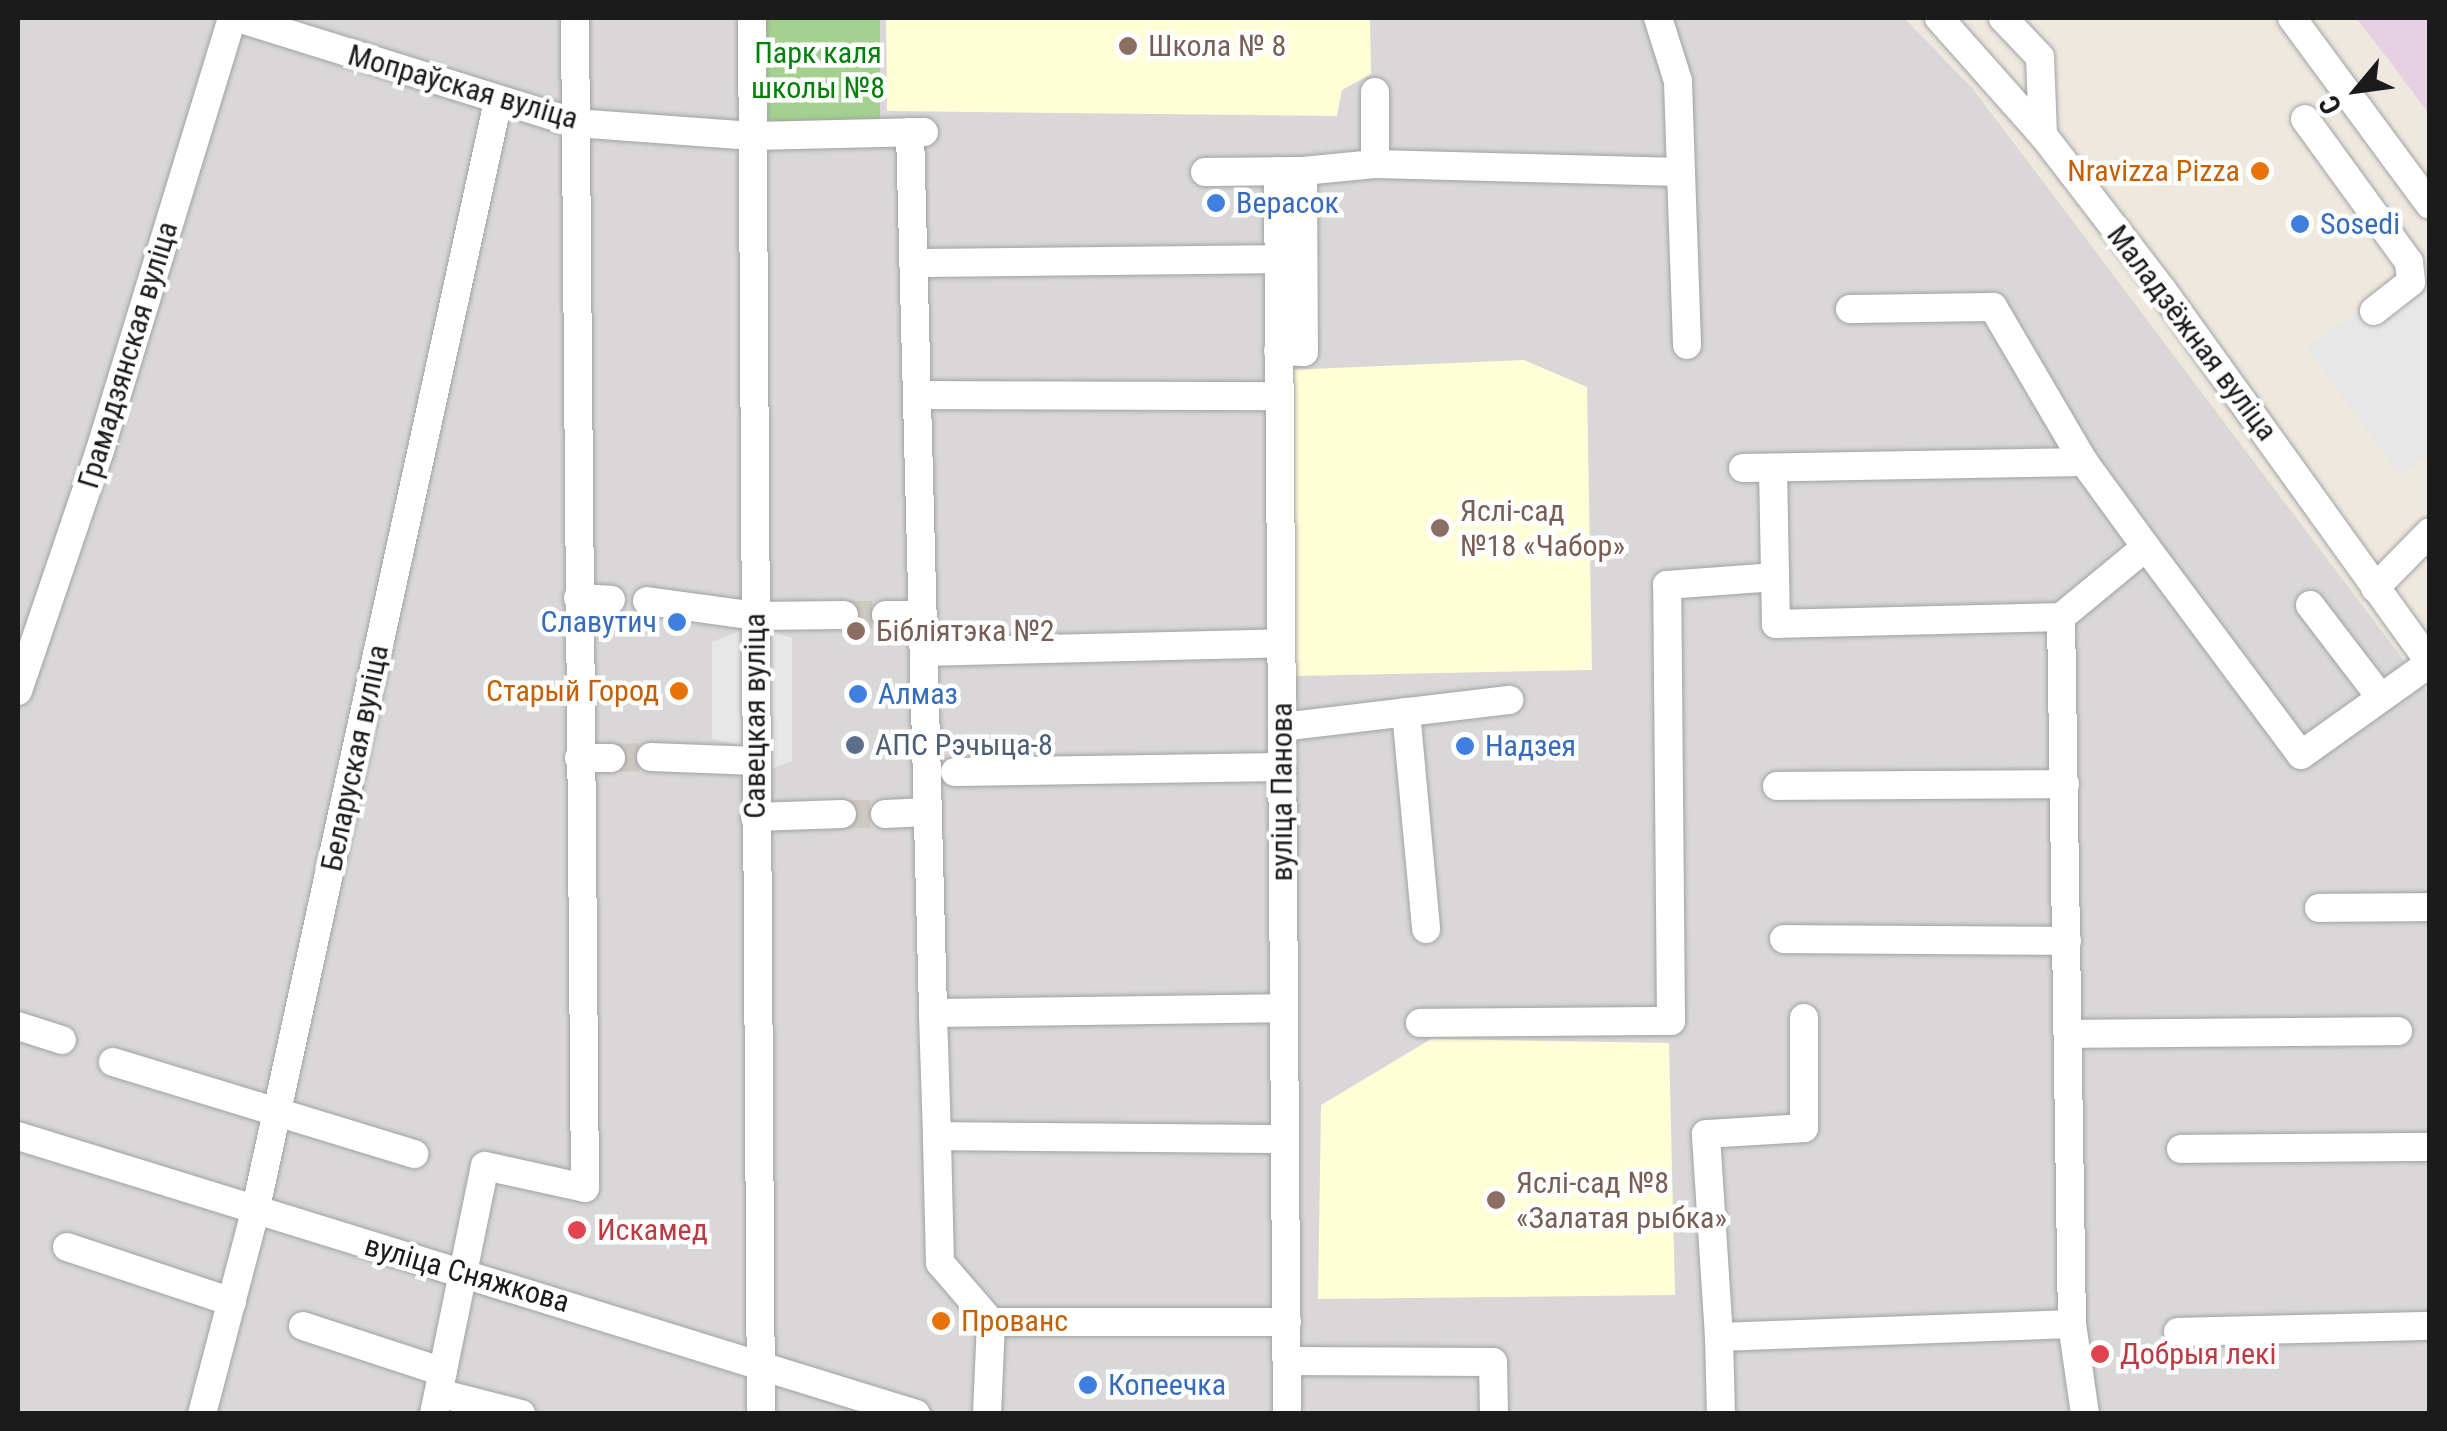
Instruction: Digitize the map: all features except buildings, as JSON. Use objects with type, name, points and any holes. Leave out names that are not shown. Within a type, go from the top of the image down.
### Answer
[{"type":"street","name":"Мопраўская вуліца","points":[[235,18],[575,123],[753,136],[917,132],[914,263]]},
{"type":"street","name":"Грамадзянская вуліца","points":[[18,691],[100,450],[235,18]]},
{"type":"street","points":[[439,1393],[466,1275],[485,1166],[585,1188],[576,18]]},
{"type":"street","name":"Савецкая вуліца","points":[[752,18],[761,1414]]},
{"type":"street","points":[[1658,18],[1678,81],[1687,344]]},
{"type":"street","name":"Маладзёжная вуліца","points":[[1938,18],[2043,135],[2430,663]]},
{"type":"street","points":[[2003,18],[2040,57],[2043,135]]},
{"type":"street","points":[[2292,18],[2430,206]]},
{"type":"street","points":[[1375,92],[1375,164]]},
{"type":"street","name":"Беларуская вуліца","points":[[202,1414],[256,1212],[498,101]]},
{"type":"street","points":[[2305,119],[2419,255],[2411,282],[2374,311]]},
{"type":"street","points":[[1204,172],[1291,171],[1375,164],[1681,172]]},
{"type":"street","points":[[1278,350],[1304,352],[1291,171]]},
{"type":"street","name":"вуліца Панова","points":[[1288,1414],[1276,259],[1291,171]]},
{"type":"street","points":[[987,1414],[990,1322],[940,1262],[914,263],[1276,259]]},
{"type":"street","points":[[1850,310],[1994,307],[2084,462],[2300,755],[2430,663]]},
{"type":"street","points":[[917,395],[1278,396]]},
{"type":"street","points":[[1743,468],[2084,462]]},
{"type":"street","points":[[1773,469],[1776,624],[2062,617],[2146,547]]},
{"type":"street","points":[[2375,588],[2430,532]]},
{"type":"street","points":[[1420,1024],[1671,1021],[1666,585],[1775,576]]},
{"type":"street","points":[[578,598],[611,600]]},
{"type":"street","points":[[647,601],[755,616],[844,615]]},
{"type":"street","points":[[2310,605],[2381,698]]},
{"type":"street","points":[[886,616],[923,615]]},
{"type":"street","points":[[2062,617],[2072,1324],[2085,1414]]},
{"type":"street","points":[[924,652],[1280,643]]},
{"type":"street","points":[[1282,727],[1510,700]]},
{"type":"street","points":[[1406,712],[1426,929]]},
{"type":"street","points":[[579,758],[611,758]]},
{"type":"street","points":[[651,758],[756,761]]},
{"type":"street","points":[[954,772],[1282,767]]},
{"type":"street","points":[[1776,786],[2065,784]]},
{"type":"street","points":[[886,814],[928,812]]},
{"type":"street","points":[[755,818],[842,814]]},
{"type":"street","points":[[2319,908],[2430,907]]},
{"type":"street","points":[[1784,939],[2068,940]]},
{"type":"street","points":[[933,1013],[1283,1008]]},
{"type":"street","points":[[1721,1414],[1706,1134],[1804,1128],[1804,1018]]},
{"type":"street","points":[[18,1026],[62,1040]]},
{"type":"street","points":[[2068,1034],[2398,1032]]},
{"type":"street","points":[[113,1062],[276,1115],[414,1154]]},
{"type":"street","name":"вуліца Сняжкова","points":[[18,1136],[916,1414]]},
{"type":"street","points":[[937,1136],[1285,1140]]},
{"type":"street","points":[[2181,1148],[2430,1148]]},
{"type":"street","points":[[66,1248],[232,1302]]},
{"type":"street","points":[[990,1322],[1287,1322]]},
{"type":"street","points":[[1719,1337],[2072,1324]]},
{"type":"street","points":[[303,1326],[439,1393],[521,1414]]},
{"type":"street","points":[[2178,1332],[2430,1326]]},
{"type":"street","points":[[1287,1361],[1493,1362],[1494,1414]]},
{"type":"shaded area","points":[[18,18],[1904,18],[1973,89],[2429,694],[2429,1413],[18,1413]]},
{"type":"shaded area","name":"Школа № 8","points":[[886,18],[1370,18],[1371,74],[1342,90],[1337,116],[887,111]]},
{"type":"shaded area","points":[[2356,18],[2429,18],[2429,114],[2389,60]]},
{"type":"shaded area","points":[[2415,269],[2429,288],[2429,455],[2400,476],[2307,348]]},
{"type":"shaded area","name":"Яслі-сад №18 «Чабор»","points":[[1524,360],[1587,387],[1592,670],[1294,676],[1287,370]]},
{"type":"shaded area","points":[[755,625],[792,638],[792,761],[756,775],[755,749],[712,739],[712,642]]},
{"type":"shaded area","name":"Яслі-сад №8 «Залатая рыбка»","points":[[1431,1039],[1669,1043],[1675,1295],[1318,1299],[1321,1105]]},
{"type":"green space","name":"Парк каля школы №8","points":[[756,18],[880,18],[880,127],[756,127]]},
{"type":"tunnel","points":[[844,615],[886,615]]},
{"type":"tunnel","points":[[611,758],[651,757]]},
{"type":"tunnel","points":[[842,814],[885,814]]},
{"type":"place","name":"Школа № 8","points":[[1128,46]]},
{"type":"place","name":"Nravizza Pizza","points":[[2260,171]]},
{"type":"place","name":"Верасок","points":[[1216,203]]},
{"type":"place","name":"Sosedi","points":[[2300,224]]},
{"type":"place","name":"Яслі-сад №18 «Чабор»","points":[[1440,528]]},
{"type":"place","name":"Славутич","points":[[677,622]]},
{"type":"place","name":"Бібліятэка №2","points":[[856,631]]},
{"type":"place","name":"Старый Город","points":[[679,691]]},
{"type":"place","name":"Алмаз","points":[[858,694]]},
{"type":"place","name":"АПС Рэчыца-8","points":[[855,745]]},
{"type":"place","name":"Надзея","points":[[1465,746]]},
{"type":"place","name":"Яслі-сад №8 «Залатая рыбка»","points":[[1496,1200]]},
{"type":"place","name":"Искамед","points":[[577,1230]]},
{"type":"place","name":"Прованс","points":[[941,1321]]},
{"type":"place","name":"Добрыя лекі","points":[[2100,1354]]},
{"type":"place","name":"Копеечка","points":[[1088,1385]]}]
